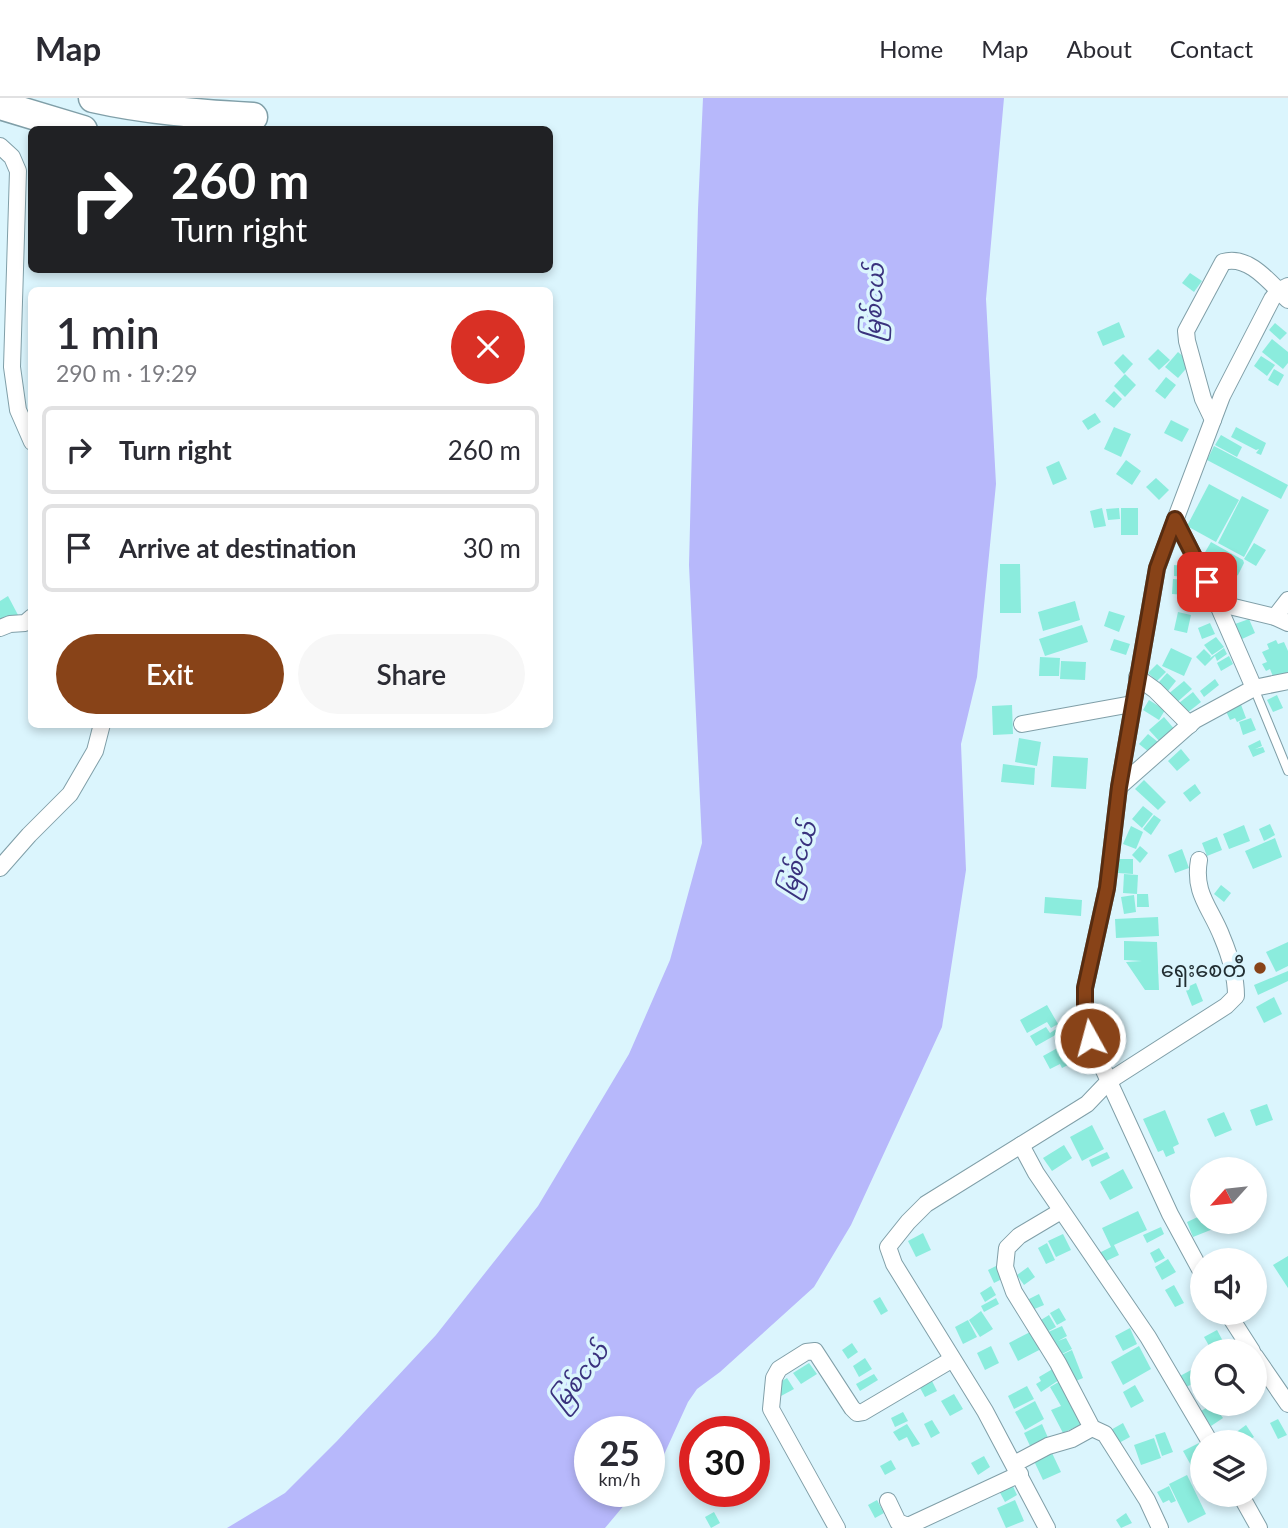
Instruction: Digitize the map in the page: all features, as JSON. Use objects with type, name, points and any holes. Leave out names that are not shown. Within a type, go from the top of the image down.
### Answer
[{"type":"highway","points":[[93,98],[127,106],[253,123]]},
{"type":"highway","points":[[0,105],[70,126]]},
{"type":"street","points":[[0,146],[12,157],[18,171],[12,367],[18,410],[28,433]]},
{"type":"street","points":[[1190,1251],[1170,1214],[1090,1038],[1085,1013],[1085,988],[1107,888],[1119,787],[1157,568],[1213,420],[1262,316],[1285,292],[1232,259],[1223,262],[1186,331],[1203,400],[1213,420]]},
{"type":"street","points":[[1175,519],[1217,603],[1254,688]]},
{"type":"street","points":[[1217,603],[1282,620],[1288,600]]},
{"type":"street","points":[[0,628],[28,620]]},
{"type":"street","points":[[1137,677],[1190,725]]},
{"type":"street","points":[[1119,787],[1190,725],[1254,688],[1288,681]]},
{"type":"street","points":[[1023,724],[1132,704]]},
{"type":"street","points":[[0,868],[71,794],[103,728]]},
{"type":"street","points":[[1048,1528],[979,1401],[898,1272],[888,1247],[926,1204],[1087,1104],[1109,1081],[1226,1006],[1236,996],[1236,979],[1223,937],[1200,896],[1196,875],[1199,860]]},
{"type":"street","points":[[1021,1144],[1061,1211],[1148,1337],[1203,1430]]},
{"type":"street","points":[[1061,1211],[1013,1242],[1007,1248],[1005,1267],[1014,1292],[1058,1363],[1092,1428],[1105,1434],[1147,1500],[1160,1528]]},
{"type":"street","points":[[837,1528],[771,1409],[774,1378],[779,1369],[806,1352],[815,1351],[857,1413],[868,1410],[951,1360]]},
{"type":"street","points":[[1267,1373],[1288,1404]]},
{"type":"street","points":[[888,1502],[898,1522],[908,1527],[1017,1469],[1048,1446],[1072,1439],[1092,1428]]},
{"type":"street","points":[[1247,1507],[1259,1528]]},
{"type":"lane","points":[[1254,688],[1288,771]]},
{"type":"water","name":"မြစ်ငယ်","points":[[703,98],[1004,98],[986,299],[996,484],[977,677],[961,744],[966,870],[942,1027],[851,1225],[814,1287],[720,1372],[697,1389],[682,1416],[679,1416],[665,1452],[665,1416],[574,1416],[574,1507],[623,1507],[605,1528],[227,1528],[285,1493],[337,1441],[436,1335],[538,1206],[629,1054],[670,960],[702,843],[689,565]]},
{"type":"building","points":[[1190,273],[1202,281],[1194,292],[1182,283]]},
{"type":"building","points":[[1119,322],[1125,337],[1103,346],[1097,332]]},
{"type":"building","points":[[1275,323],[1287,333],[1280,340],[1269,330]]},
{"type":"building","points":[[1272,339],[1288,352],[1288,363],[1283,369],[1262,352]]},
{"type":"building","points":[[1158,349],[1170,360],[1159,370],[1148,359]]},
{"type":"building","points":[[1178,352],[1191,363],[1178,378],[1165,367]]},
{"type":"building","points":[[1123,354],[1133,364],[1124,374],[1114,363]]},
{"type":"building","points":[[1261,356],[1275,365],[1267,376],[1254,366]]},
{"type":"building","points":[[1274,369],[1284,375],[1278,386],[1268,380]]},
{"type":"building","points":[[1125,374],[1136,385],[1125,397],[1114,386]]},
{"type":"building","points":[[1166,377],[1176,385],[1165,399],[1155,391]]},
{"type":"building","points":[[1114,391],[1122,399],[1114,408],[1105,401]]},
{"type":"building","points":[[1095,413],[1101,422],[1088,430],[1082,421]]},
{"type":"building","points":[[1171,420],[1189,429],[1182,442],[1164,433]]},
{"type":"building","points":[[1114,427],[1131,434],[1121,457],[1104,449]]},
{"type":"building","points":[[1236,427],[1266,443],[1261,455],[1256,453],[1259,449],[1256,450],[1231,437]]},
{"type":"building","points":[[1221,435],[1242,447],[1237,457],[1215,445]]},
{"type":"building","points":[[1214,446],[1288,485],[1281,499],[1207,460]]},
{"type":"building","points":[[1126,460],[1141,471],[1132,485],[1116,474]]},
{"type":"building","points":[[1059,461],[1067,479],[1053,485],[1046,467]]},
{"type":"building","points":[[1156,478],[1169,490],[1159,500],[1146,487]]},
{"type":"building","points":[[1209,484],[1239,500],[1216,542],[1187,526]]},
{"type":"building","points":[[1242,496],[1269,510],[1244,557],[1218,543]]},
{"type":"building","points":[[1102,508],[1106,526],[1094,528],[1090,511]]},
{"type":"building","points":[[1119,508],[1120,519],[1108,520],[1106,509]]},
{"type":"building","points":[[1121,508],[1138,508],[1138,535],[1121,535]]},
{"type":"building","points":[[1211,542],[1244,563],[1238,575],[1218,587],[1201,559]]},
{"type":"building","points":[[1254,543],[1266,550],[1256,566],[1244,559]]},
{"type":"building","points":[[1000,564],[1020,564],[1021,613],[1000,613]]},
{"type":"building","points":[[1174,565],[1186,566],[1185,577],[1174,576]]},
{"type":"building","points":[[1173,579],[1189,580],[1188,595],[1172,594]]},
{"type":"building","points":[[8,596],[18,615],[0,625],[0,601]]},
{"type":"building","points":[[1075,601],[1080,620],[1043,631],[1038,612]]},
{"type":"building","points":[[1109,611],[1125,616],[1119,632],[1104,626]]},
{"type":"building","points":[[1178,612],[1191,615],[1187,633],[1174,630]]},
{"type":"building","points":[[1249,619],[1255,633],[1242,639],[1235,624]]},
{"type":"building","points":[[1210,623],[1215,634],[1202,639],[1198,628]]},
{"type":"building","points":[[1082,625],[1088,642],[1045,656],[1039,639]]},
{"type":"building","points":[[1216,637],[1224,647],[1212,655],[1204,645]]},
{"type":"building","points":[[1114,639],[1130,644],[1126,655],[1110,650]]},
{"type":"building","points":[[1276,640],[1278,644],[1284,642],[1288,651],[1288,672],[1274,679],[1270,669],[1266,671],[1262,664],[1267,662],[1262,652],[1269,649],[1267,644]]},
{"type":"building","points":[[1171,648],[1192,658],[1184,676],[1162,666]]},
{"type":"building","points":[[1224,648],[1227,654],[1217,661],[1215,656],[1205,666],[1196,657],[1204,649],[1210,658]]},
{"type":"building","points":[[1229,656],[1233,664],[1221,671],[1217,663]]},
{"type":"building","points":[[1040,657],[1060,658],[1059,676],[1039,676]]},
{"type":"building","points":[[1061,661],[1086,662],[1085,680],[1060,679]]},
{"type":"building","points":[[1157,664],[1166,672],[1157,681],[1148,673]]},
{"type":"building","points":[[1167,673],[1176,681],[1168,691],[1159,682]]},
{"type":"building","points":[[1215,679],[1219,685],[1204,697],[1200,691]]},
{"type":"building","points":[[1184,681],[1192,689],[1175,704],[1167,695]]},
{"type":"building","points":[[1193,692],[1201,702],[1187,713],[1179,703]]},
{"type":"building","points":[[1277,695],[1283,708],[1273,712],[1267,700]]},
{"type":"building","points":[[1149,700],[1165,710],[1159,720],[1143,710]]},
{"type":"building","points":[[1240,702],[1246,718],[1237,722],[1235,718],[1230,720],[1225,709]]},
{"type":"building","points":[[1012,705],[1013,734],[993,735],[992,706]]},
{"type":"building","points":[[1164,717],[1176,731],[1161,743],[1149,730]]},
{"type":"building","points":[[1251,718],[1256,730],[1243,735],[1239,722]]},
{"type":"building","points":[[1148,734],[1158,742],[1149,752],[1139,744]]},
{"type":"building","points":[[1019,738],[1041,742],[1037,766],[1015,762]]},
{"type":"building","points":[[1260,740],[1262,746],[1255,749],[1263,747],[1265,752],[1253,757],[1248,746]]},
{"type":"building","points":[[1181,749],[1190,760],[1177,771],[1168,761]]},
{"type":"building","points":[[1053,756],[1088,758],[1086,789],[1051,787]]},
{"type":"building","points":[[1003,764],[1035,768],[1034,785],[1001,782]]},
{"type":"building","points":[[1144,780],[1166,802],[1158,810],[1135,789]]},
{"type":"building","points":[[1195,784],[1201,793],[1190,802],[1183,793]]},
{"type":"building","points":[[1143,806],[1153,814],[1142,828],[1132,819]]},
{"type":"building","points":[[1154,815],[1161,820],[1151,835],[1143,829]]},
{"type":"building","points":[[1270,824],[1275,835],[1264,841],[1259,829]]},
{"type":"building","points":[[1244,825],[1250,841],[1229,849],[1223,834]]},
{"type":"building","points":[[1131,826],[1143,832],[1136,849],[1123,844]]},
{"type":"building","points":[[1217,837],[1222,850],[1207,856],[1202,843]]},
{"type":"building","points":[[1275,838],[1282,857],[1253,869],[1245,851]]},
{"type":"building","points":[[1140,846],[1148,853],[1140,863],[1132,855]]},
{"type":"building","points":[[1182,849],[1189,868],[1175,873],[1168,855]]},
{"type":"building","points":[[1119,859],[1133,859],[1133,874],[1118,873]]},
{"type":"building","points":[[1124,874],[1138,875],[1137,894],[1123,893]]},
{"type":"building","points":[[1221,885],[1231,893],[1224,902],[1214,894]]},
{"type":"building","points":[[1137,894],[1148,894],[1149,907],[1137,907]]},
{"type":"building","points":[[1134,895],[1136,912],[1124,914],[1121,897]]},
{"type":"building","points":[[1045,897],[1082,900],[1081,916],[1044,913]]},
{"type":"building","points":[[1158,917],[1159,936],[1116,938],[1115,919]]},
{"type":"building","points":[[1124,941],[1157,942],[1159,990],[1145,990],[1126,962],[1142,961],[1124,960]]},
{"type":"building","points":[[1288,942],[1288,966],[1276,972],[1266,952]]},
{"type":"building","points":[[1288,971],[1288,981],[1258,995],[1254,985]]},
{"type":"building","points":[[1196,983],[1203,1001],[1192,1006],[1185,988]]},
{"type":"building","points":[[1274,997],[1282,1014],[1264,1023],[1256,1007]]},
{"type":"building","points":[[1047,1005],[1058,1024],[1051,1028],[1047,1022],[1027,1033],[1020,1020]]},
{"type":"building","points":[[1046,1027],[1050,1033],[1056,1029],[1059,1033],[1036,1046],[1030,1036]]},
{"type":"building","points":[[1063,1045],[1072,1063],[1062,1068],[1060,1064],[1050,1069],[1043,1056]]},
{"type":"building","points":[[1267,1104],[1273,1120],[1256,1126],[1250,1110]]},
{"type":"building","points":[[1165,1110],[1179,1144],[1173,1147],[1175,1153],[1166,1157],[1163,1150],[1158,1152],[1143,1119]]},
{"type":"building","points":[[1224,1112],[1232,1130],[1215,1137],[1207,1119]]},
{"type":"building","points":[[1092,1125],[1104,1149],[1082,1161],[1070,1137]]},
{"type":"building","points":[[1064,1145],[1072,1158],[1052,1171],[1043,1158]]},
{"type":"building","points":[[1107,1152],[1110,1158],[1092,1167],[1089,1160]]},
{"type":"building","points":[[1123,1169],[1133,1188],[1110,1200],[1100,1182]]},
{"type":"building","points":[[1138,1211],[1147,1230],[1114,1245],[1119,1255],[1102,1263],[1097,1254],[1111,1247],[1102,1228]]},
{"type":"building","points":[[1161,1227],[1164,1234],[1147,1243],[1143,1235]]},
{"type":"building","points":[[923,1233],[931,1250],[916,1257],[908,1241]]},
{"type":"building","points":[[1063,1234],[1071,1250],[1056,1257],[1048,1241]]},
{"type":"building","points":[[1047,1243],[1055,1260],[1046,1264],[1038,1248]]},
{"type":"building","points":[[1159,1248],[1165,1258],[1155,1263],[1150,1253]]},
{"type":"building","points":[[1288,1256],[1288,1288],[1273,1265]]},
{"type":"building","points":[[1168,1259],[1176,1272],[1162,1280],[1155,1267]]},
{"type":"building","points":[[998,1265],[1004,1278],[994,1283],[988,1270]]},
{"type":"building","points":[[1028,1267],[1035,1277],[1024,1285],[1017,1275]]},
{"type":"building","points":[[1174,1285],[1184,1303],[1175,1307],[1165,1290]]},
{"type":"building","points":[[991,1286],[996,1295],[985,1302],[980,1293]]},
{"type":"building","points":[[1039,1294],[1044,1305],[1032,1310],[1027,1300]]},
{"type":"building","points":[[880,1297],[888,1311],[881,1315],[873,1301]]},
{"type":"building","points":[[996,1298],[999,1304],[984,1312],[981,1306]]},
{"type":"building","points":[[1059,1308],[1066,1320],[1057,1325],[1050,1313]]},
{"type":"building","points":[[981,1311],[993,1329],[980,1337],[969,1320]]},
{"type":"building","points":[[1049,1315],[1056,1327],[1043,1334],[1036,1323]]},
{"type":"building","points":[[968,1320],[977,1337],[963,1344],[955,1327]]},
{"type":"building","points":[[1062,1326],[1067,1336],[1058,1341],[1066,1338],[1072,1349],[1058,1356],[1046,1333]]},
{"type":"building","points":[[1130,1328],[1137,1344],[1123,1351],[1115,1336]]},
{"type":"building","points":[[1034,1330],[1043,1348],[1018,1361],[1009,1343]]},
{"type":"building","points":[[1217,1330],[1222,1339],[1205,1339],[1204,1337]]},
{"type":"building","points":[[852,1343],[858,1352],[848,1359],[842,1350]]},
{"type":"building","points":[[991,1346],[999,1363],[985,1370],[977,1353]]},
{"type":"building","points":[[1139,1346],[1151,1369],[1123,1385],[1111,1362]]},
{"type":"building","points":[[1072,1350],[1083,1378],[1071,1383],[1059,1356]]},
{"type":"building","points":[[865,1358],[872,1369],[859,1377],[853,1366]]},
{"type":"building","points":[[809,1363],[817,1374],[801,1384],[793,1373]]},
{"type":"building","points":[[1056,1367],[1062,1378],[1041,1392],[1036,1384],[1041,1381],[1039,1377]]},
{"type":"building","points":[[1190,1371],[1190,1385],[1186,1387],[1180,1376]]},
{"type":"building","points":[[874,1374],[878,1380],[860,1391],[856,1384]]},
{"type":"building","points":[[787,1378],[794,1389],[781,1396],[775,1385]]},
{"type":"building","points":[[931,1379],[937,1391],[925,1397],[919,1386]]},
{"type":"building","points":[[1062,1380],[1086,1422],[1063,1433],[1051,1410],[1061,1406],[1050,1387]]},
{"type":"building","points":[[1135,1385],[1144,1401],[1131,1408],[1123,1392]]},
{"type":"building","points":[[1027,1386],[1034,1399],[1014,1409],[1008,1396]]},
{"type":"building","points":[[954,1394],[963,1409],[950,1416],[941,1401]]},
{"type":"building","points":[[1035,1401],[1044,1419],[1025,1430],[1015,1412]]},
{"type":"building","points":[[903,1412],[908,1421],[895,1427],[891,1418]]},
{"type":"building","points":[[1204,1416],[1222,1416],[1223,1418],[1211,1426]]},
{"type":"building","points":[[1278,1419],[1287,1435],[1278,1439],[1270,1423]]},
{"type":"building","points":[[932,1420],[940,1433],[931,1438],[924,1424]]},
{"type":"building","points":[[1123,1423],[1130,1437],[1117,1444],[1109,1431]]},
{"type":"building","points":[[907,1424],[920,1444],[912,1447],[907,1437],[899,1441],[893,1432]]},
{"type":"building","points":[[1042,1424],[1049,1440],[1031,1448],[1024,1433]]},
{"type":"building","points":[[1165,1432],[1173,1452],[1162,1456],[1155,1435]]},
{"type":"building","points":[[1154,1438],[1161,1458],[1141,1465],[1134,1445]]},
{"type":"building","points":[[1190,1448],[1190,1464],[1183,1451]]},
{"type":"building","points":[[1052,1453],[1061,1472],[1043,1480],[1034,1461]]},
{"type":"building","points":[[984,1456],[990,1467],[978,1475],[971,1463]]},
{"type":"building","points":[[891,1460],[896,1469],[885,1475],[880,1466]]},
{"type":"building","points":[[1187,1475],[1190,1481],[1190,1507],[1203,1507],[1206,1514],[1188,1523],[1169,1484]]},
{"type":"building","points":[[1011,1482],[1017,1495],[1005,1502],[998,1489]]},
{"type":"building","points":[[1169,1486],[1176,1501],[1163,1503],[1157,1492]]},
{"type":"building","points":[[877,1500],[884,1513],[875,1518],[868,1505]]},
{"type":"building","points":[[1015,1500],[1024,1521],[1006,1528],[997,1508]]},
{"type":"building","points":[[714,1512],[720,1523],[711,1528],[705,1517]]},
{"type":"building","points":[[1126,1513],[1132,1523],[1121,1528],[1116,1520]]},
{"type":"place","name":"ရှေးစေတီ","points":[[1260,968]]},
{"type":"route","points":[[1090,1038],[1085,1013],[1085,988],[1107,888],[1119,787],[1157,568],[1175,519],[1207,582]]}]
